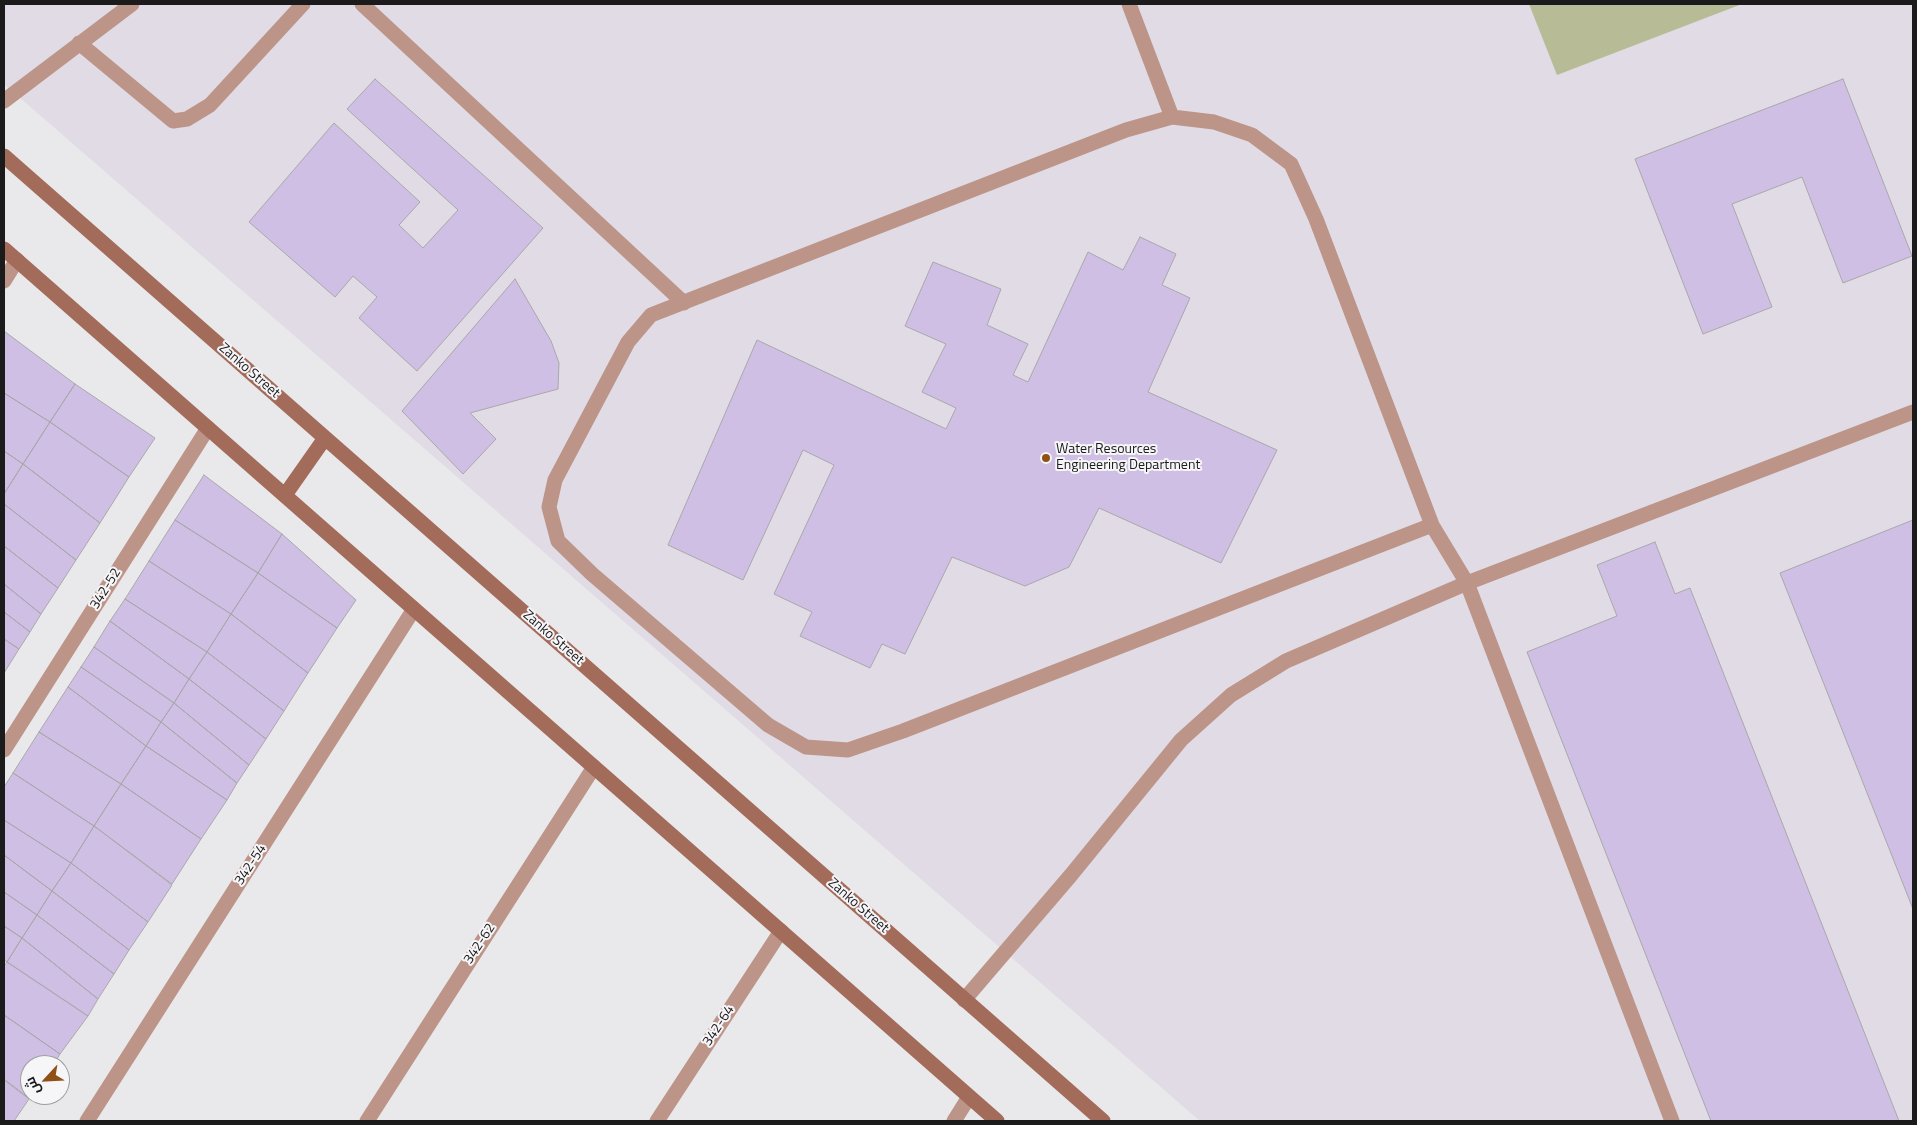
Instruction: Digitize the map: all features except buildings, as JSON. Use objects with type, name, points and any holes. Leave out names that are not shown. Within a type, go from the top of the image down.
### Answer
[{"type":"main road","name":"Zanko Street","points":[[4,156],[1103,1121]]},
{"type":"main road","points":[[4,249],[998,1121]]},
{"type":"main road","points":[[285,495],[325,438]]},
{"type":"street","points":[[4,101],[132,4]]},
{"type":"street","points":[[79,43],[173,121],[187,119],[210,105],[303,4]]},
{"type":"street","points":[[362,4],[684,303]]},
{"type":"street","points":[[1129,4],[1172,117]]},
{"type":"street","points":[[1432,525],[903,731],[848,750],[806,747],[768,725],[592,574],[558,541],[549,507],[555,480],[628,342],[651,315],[1126,130],[1172,117],[1214,122],[1252,135],[1291,164],[1316,219],[1432,525],[1467,583],[1672,1121]]},
{"type":"street","points":[[4,281],[17,260]]},
{"type":"street","points":[[964,1000],[1071,876],[1181,740],[1231,695],[1286,661],[1467,583],[1913,412]]},
{"type":"street","name":"342-52","points":[[4,750],[208,428]]},
{"type":"street","name":"342-54","points":[[87,1121],[414,609]]},
{"type":"street","name":"342-62","points":[[367,1121],[594,767]]},
{"type":"street","name":"342-64","points":[[657,1121],[781,931]]},
{"type":"street","points":[[954,1121],[970,1097]]},
{"type":"shaded area","points":[[4,4],[1913,4],[1913,1121],[1200,1121],[4,84]]},
{"type":"green space","points":[[1529,4],[1742,4],[1557,75]]},
{"type":"place","name":"Water Resources Engineering Department","points":[[1046,458]]}]
